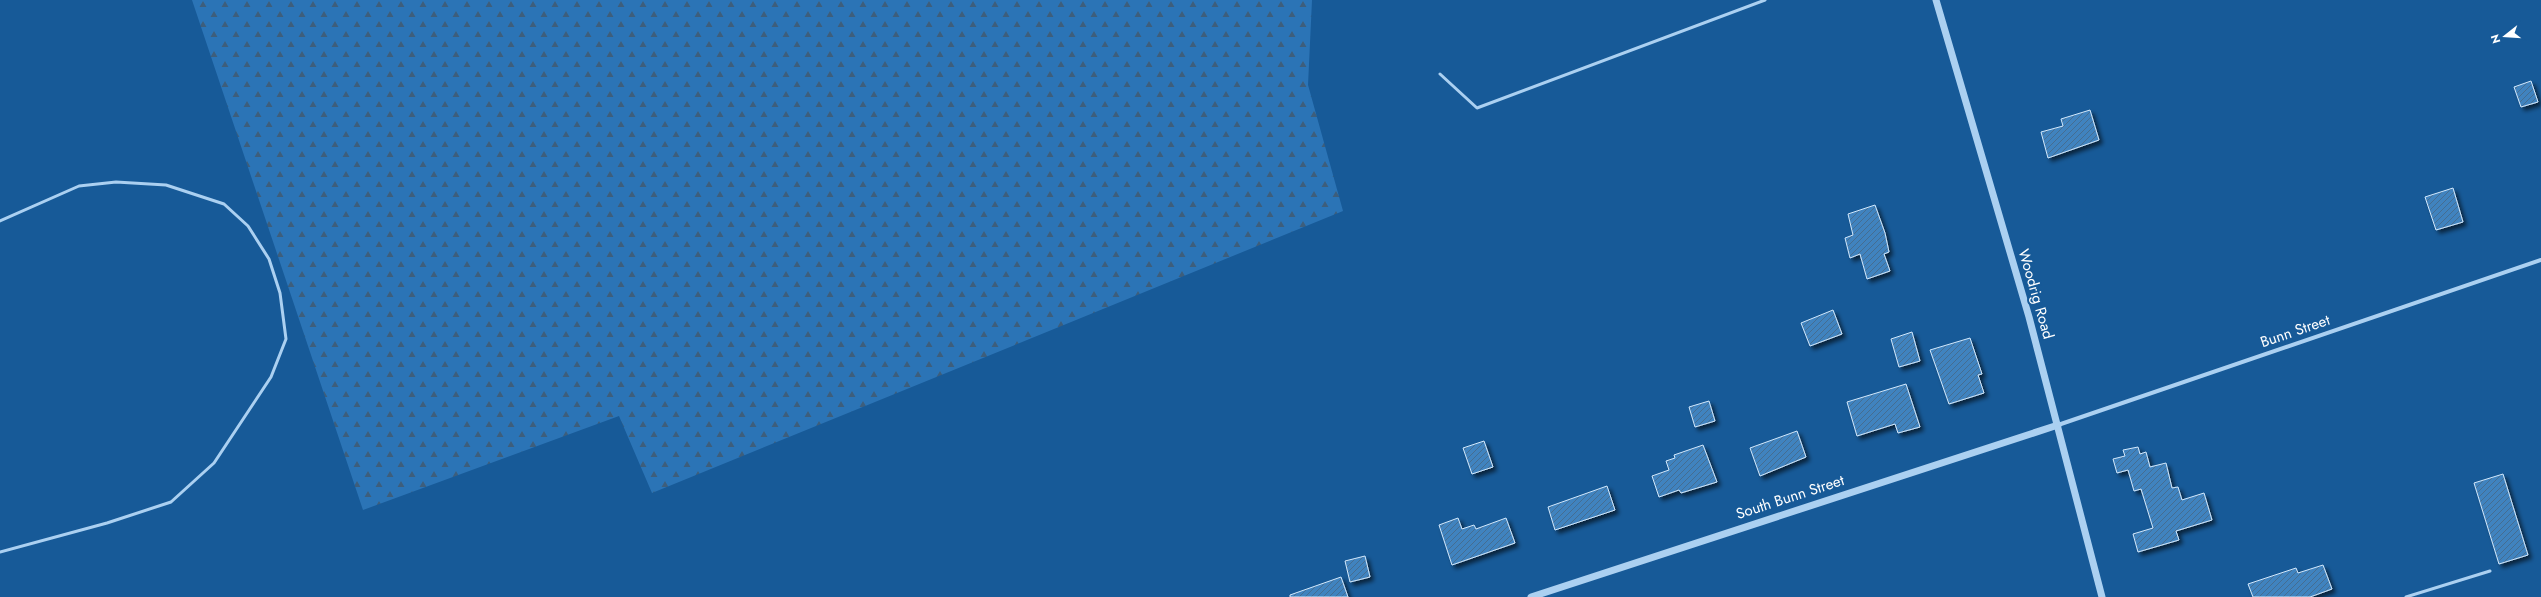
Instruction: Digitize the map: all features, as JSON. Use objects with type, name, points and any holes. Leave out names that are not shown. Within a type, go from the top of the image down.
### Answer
[{"type":"street","name":"Woodrig Road","points":[[1936,0],[2029,317],[2102,597]]},
{"type":"street","name":"Bunn Street","points":[[2058,425],[2541,260]]},
{"type":"street","name":"South Bunn Street","points":[[1531,597],[2058,425]]},
{"type":"lane","points":[[1440,74],[1477,108],[1765,0]]},
{"type":"lane","points":[[0,221],[79,186],[116,182],[166,185],[224,204],[248,226],[269,259],[280,293],[286,339],[271,377],[214,463],[171,502],[107,523],[0,552]]},
{"type":"lane","points":[[2406,597],[2490,571]]},
{"type":"green space","points":[[192,0],[1312,0],[1308,85],[1343,211],[652,493],[619,416],[363,510]]},
{"type":"building","points":[[2531,81],[2538,102],[2521,107],[2514,87]]},
{"type":"building","points":[[2090,110],[2099,140],[2048,158],[2041,132],[2063,126],[2061,119]]},
{"type":"building","points":[[2453,188],[2463,222],[2436,230],[2425,197]]},
{"type":"building","points":[[1875,205],[1885,233],[1889,252],[1884,254],[1890,271],[1867,279],[1860,254],[1850,258],[1845,238],[1853,235],[1848,214]]},
{"type":"building","points":[[1833,310],[1842,334],[1810,346],[1801,323]]},
{"type":"building","points":[[1912,332],[1920,361],[1899,367],[1891,339]]},
{"type":"building","points":[[1970,338],[1982,374],[1978,375],[1984,393],[1949,404],[1930,350]]},
{"type":"building","points":[[1906,384],[1920,427],[1898,433],[1895,424],[1857,436],[1847,402]]},
{"type":"building","points":[[1709,401],[1715,421],[1695,427],[1689,407]]},
{"type":"building","points":[[1797,431],[1806,457],[1760,476],[1750,448]]},
{"type":"building","points":[[1484,441],[1493,467],[1472,474],[1463,448]]},
{"type":"building","points":[[1703,445],[1717,482],[1681,493],[1679,490],[1659,497],[1652,476],[1669,470],[1666,461],[1675,458],[1674,455]]},
{"type":"building","points":[[2138,447],[2140,454],[2146,452],[2150,467],[2166,463],[2172,488],[2178,487],[2182,500],[2204,493],[2212,520],[2176,531],[2179,540],[2138,552],[2133,534],[2153,528],[2141,489],[2134,491],[2128,470],[2117,473],[2113,459],[2125,456],[2123,450]]},
{"type":"building","points":[[2503,474],[2528,555],[2499,564],[2474,483]]},
{"type":"building","points":[[1607,486],[1615,510],[1555,530],[1548,507]]},
{"type":"building","points":[[1458,518],[1462,529],[1474,525],[1476,529],[1506,518],[1515,543],[1452,565],[1439,525]]},
{"type":"building","points":[[1365,556],[1370,577],[1350,582],[1345,561]]},
{"type":"building","points":[[2323,565],[2332,589],[2310,597],[2253,597],[2248,584],[2296,568],[2298,573]]},
{"type":"building","points":[[1341,577],[1348,597],[1290,597],[1290,595]]}]
